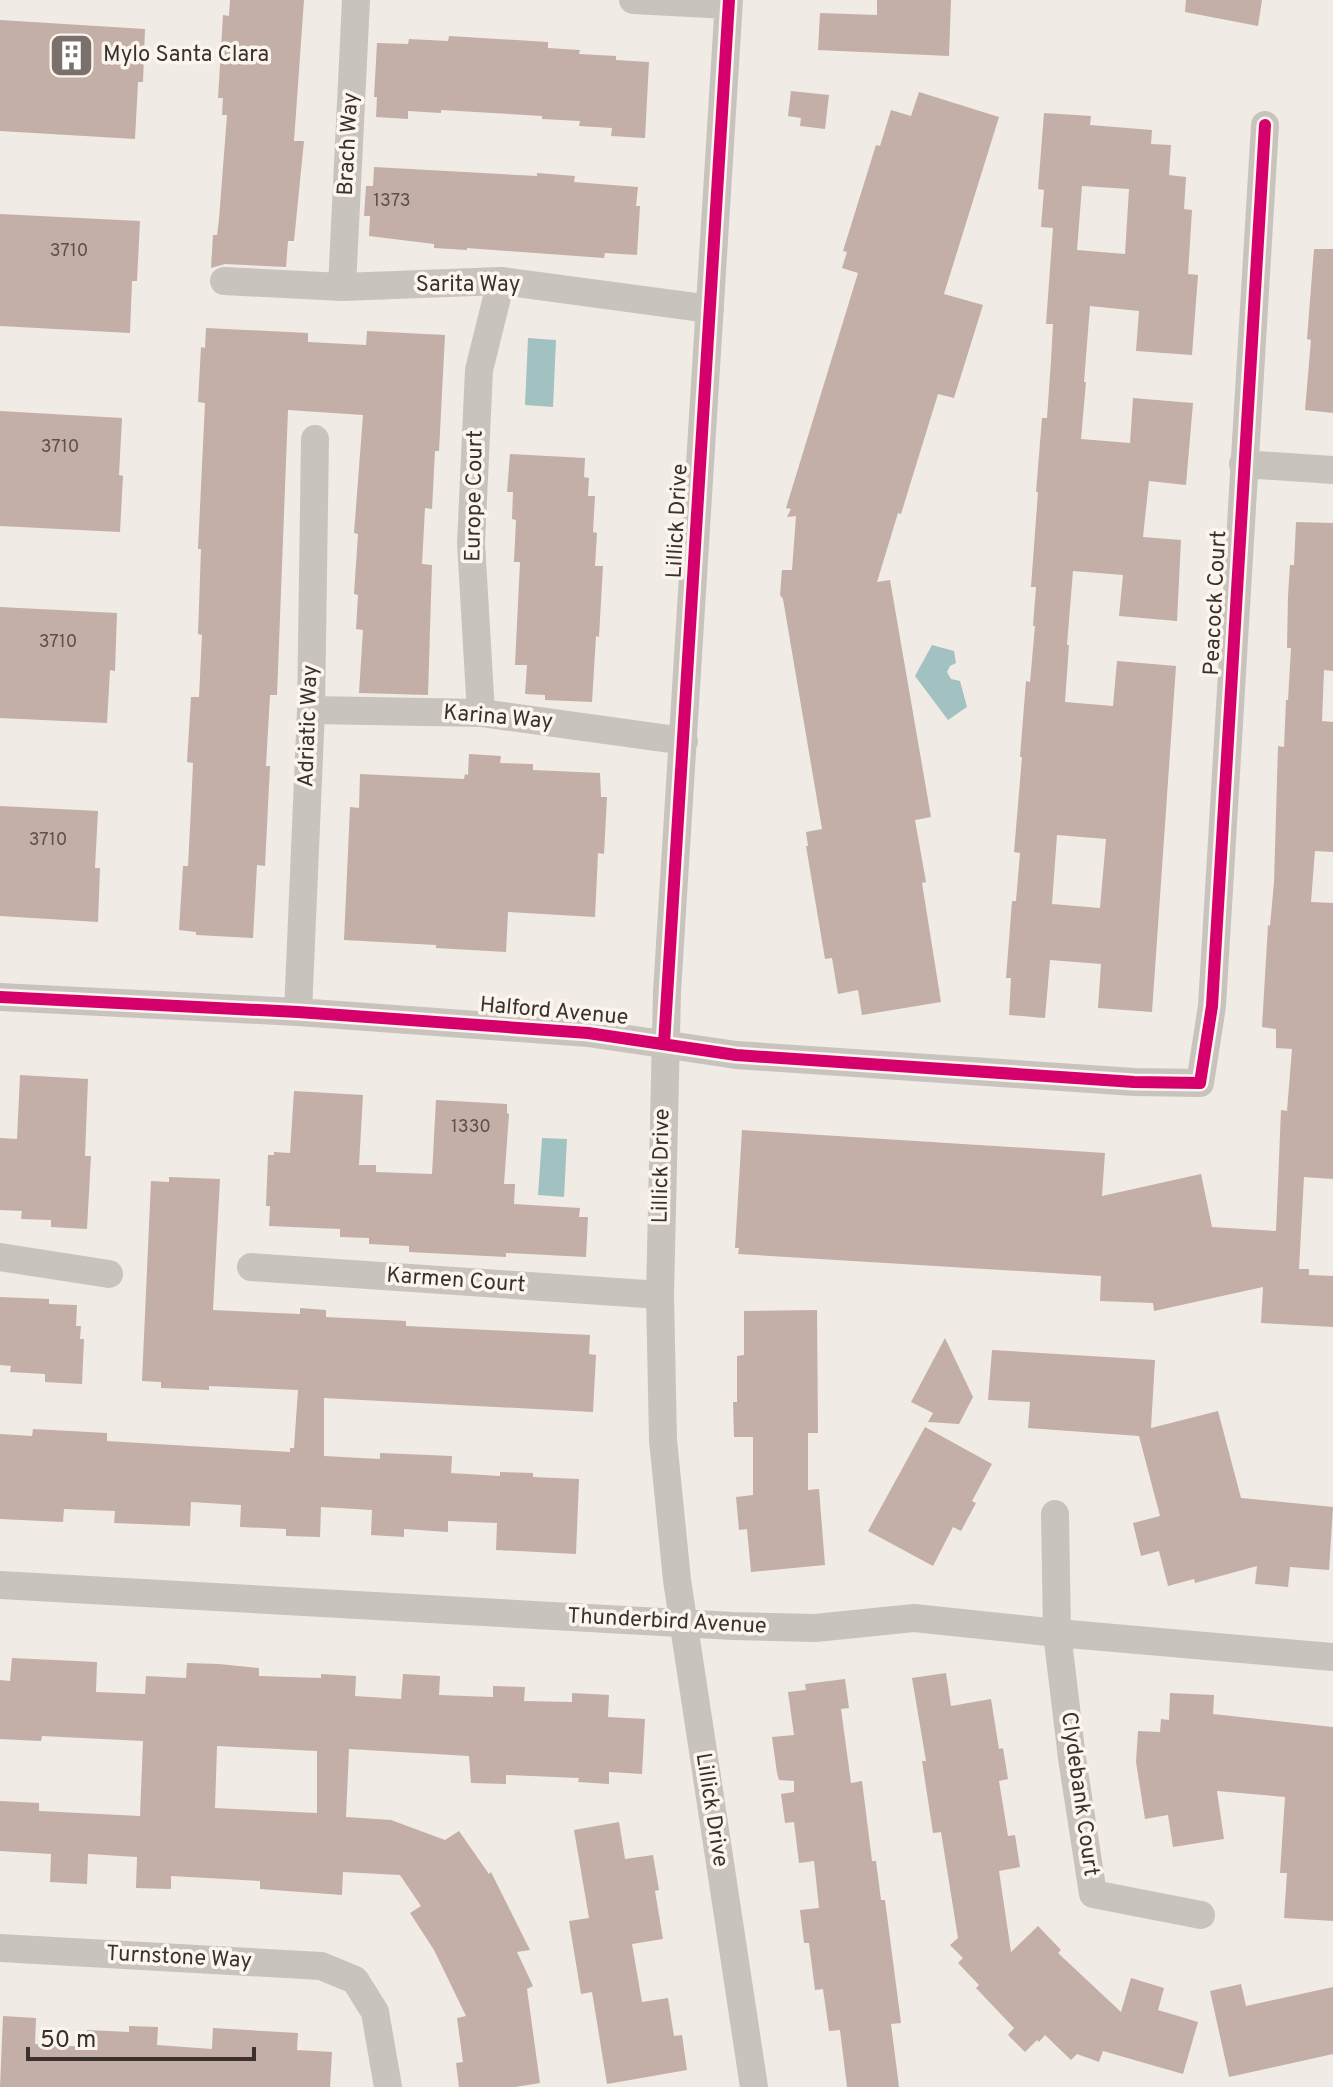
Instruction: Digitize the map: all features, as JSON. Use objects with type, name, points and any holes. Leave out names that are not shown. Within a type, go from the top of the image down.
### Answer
[{"type":"street","name":"Brach Way","points":[[342,287],[356,0]]},
{"type":"street","points":[[633,0],[728,3]]},
{"type":"street","name":"Lillick Drive","points":[[728,3],[664,1044],[660,1295],[663,1440],[683,1624],[754,2087]]},
{"type":"street","name":"Peacock Court","points":[[1200,1083],[1212,1006],[1265,125]]},
{"type":"street","name":"Sarita Way","points":[[224,281],[342,287],[501,281],[710,309]]},
{"type":"street","name":"Europe Court","points":[[481,713],[471,543],[479,370],[501,281]]},
{"type":"street","name":"Adriatic Way","points":[[298,1012],[311,710],[315,439]]},
{"type":"street","points":[[1243,464],[1333,470]]},
{"type":"street","name":"Karina Way","points":[[311,710],[481,713],[684,741]]},
{"type":"street","name":"Halford Avenue","points":[[0,997],[298,1012],[588,1033],[736,1055],[1134,1082],[1200,1083]]},
{"type":"street","points":[[0,1257],[109,1274]]},
{"type":"street","name":"Karmen Court","points":[[251,1267],[660,1295]]},
{"type":"street","points":[[1055,1514],[1057,1633]]},
{"type":"street","name":"Thunderbird Avenue","points":[[0,1585],[683,1624],[815,1628],[914,1618],[1333,1657]]},
{"type":"street","name":"Clydebank Court","points":[[1057,1633],[1093,1894],[1201,1915]]},
{"type":"street","name":"Turnstone Way","points":[[0,1948],[321,1966],[355,1980],[375,2012],[388,2087]]},
{"type":"water","points":[[528,338],[556,340],[553,407],[525,405]]},
{"type":"water","points":[[932,645],[954,651],[956,663],[947,672],[951,679],[960,681],[967,707],[948,720],[915,676]]},
{"type":"water","points":[[542,1138],[567,1139],[564,1197],[538,1195]]},
{"type":"building","points":[[230,0],[304,0],[294,141],[304,141],[294,241],[288,241],[286,267],[225,264],[211,268],[213,235],[217,235],[219,219],[227,115],[222,115],[223,98],[218,98],[223,15],[229,16]]},
{"type":"building","points":[[877,0],[951,0],[949,56],[818,50],[820,13],[877,15]]},
{"type":"building","points":[[1186,0],[1262,0],[1258,26],[1185,12]]},
{"type":"building","name":"Mylo Santa Clara","points":[[0,20],[145,29],[143,82],[138,82],[135,139],[0,131]]},
{"type":"building","points":[[449,36],[548,42],[548,48],[616,56],[616,60],[649,62],[645,138],[611,136],[612,128],[579,126],[580,121],[542,119],[542,116],[441,110],[441,113],[408,111],[408,119],[376,117],[377,43],[408,44],[409,39],[448,41]]},
{"type":"building","points":[[791,91],[829,95],[825,129],[800,126],[801,118],[788,116]]},
{"type":"building","points":[[919,92],[999,117],[944,294],[983,305],[954,398],[938,394],[877,582],[890,580],[931,817],[915,820],[941,1002],[862,1015],[858,990],[838,994],[832,958],[825,959],[806,846],[806,832],[822,829],[780,595],[782,570],[792,570],[796,516],[787,517],[791,509],[786,508],[858,273],[842,268],[847,252],[843,251],[876,145],[880,146],[891,110],[911,116]]},
{"type":"building","points":[[1044,113],[1091,116],[1090,125],[1152,130],[1151,144],[1171,145],[1169,175],[1186,177],[1184,209],[1192,210],[1188,274],[1198,275],[1192,355],[1136,351],[1139,311],[1090,306],[1081,439],[1130,443],[1133,398],[1193,403],[1186,485],[1149,481],[1143,537],[1181,540],[1177,621],[1119,616],[1123,575],[1073,571],[1067,645],[1065,702],[1113,706],[1117,661],[1176,666],[1152,1012],[1098,1008],[1101,964],[1050,960],[1045,1018],[1009,1015],[1011,978],[1006,978],[1012,901],[1016,901],[1020,853],[1014,852],[1020,757],[1026,681],[1030,682],[1035,626],[1036,587],[1031,587],[1036,492],[1042,418],[1047,418],[1053,324],[1046,324],[1053,228],[1041,227],[1044,190],[1038,189]],"holes":[[[1082,186],[1129,189],[1125,254],[1077,250]],[[1057,835],[1106,839],[1100,908],[1052,904]]]},
{"type":"building","points":[[374,167],[537,176],[537,173],[575,176],[574,182],[638,187],[637,255],[605,253],[604,258],[434,248],[434,244],[369,236],[370,216],[364,216],[366,186],[373,186]]},
{"type":"building","points":[[0,214],[140,221],[137,281],[132,281],[130,333],[0,326]]},
{"type":"building","points":[[1314,249],[1333,249],[1333,413],[1305,410]]},
{"type":"building","points":[[206,328],[308,333],[308,342],[366,345],[367,331],[445,335],[439,451],[435,451],[432,509],[425,508],[422,564],[432,565],[428,695],[359,693],[363,630],[356,629],[358,595],[354,594],[358,534],[354,533],[363,415],[288,410],[277,695],[270,695],[265,866],[257,865],[253,938],[196,935],[196,932],[179,930],[183,866],[188,866],[191,808],[193,763],[187,762],[191,697],[199,697],[202,635],[198,634],[201,549],[198,549],[205,403],[198,402],[201,347],[205,348]]},
{"type":"building","points":[[0,411],[122,418],[120,532],[0,526]]},
{"type":"building","points":[[510,454],[585,458],[584,477],[589,478],[588,496],[595,496],[595,566],[603,566],[592,702],[545,700],[545,695],[525,694],[527,665],[515,665],[520,562],[514,562],[516,520],[512,519],[513,492],[507,492]]},
{"type":"building","points":[[1296,522],[1333,523],[1333,671],[1324,670],[1322,721],[1333,722],[1333,852],[1315,851],[1311,902],[1333,903],[1333,1179],[1304,1177],[1299,1269],[1309,1269],[1309,1275],[1333,1276],[1333,1327],[1261,1323],[1263,1287],[1154,1311],[1153,1303],[1100,1301],[1101,1276],[738,1254],[739,1248],[735,1248],[742,1130],[1105,1153],[1102,1196],[1201,1174],[1212,1227],[1276,1231],[1281,1110],[1287,1111],[1292,1049],[1276,1048],[1276,1029],[1262,1027],[1268,925],[1274,882],[1278,746],[1284,747],[1288,700],[1291,648],[1287,648],[1288,596],[1290,565],[1294,565]]},
{"type":"building","points":[[0,607],[117,613],[115,671],[110,670],[107,723],[0,718]]},
{"type":"building","points":[[469,754],[501,756],[500,763],[533,764],[533,770],[600,773],[601,797],[607,797],[604,854],[598,853],[595,917],[508,912],[506,952],[344,940],[350,807],[359,808],[360,774],[464,779],[465,774],[468,775]]},
{"type":"building","points":[[0,806],[98,811],[95,868],[100,868],[98,922],[0,916]]},
{"type":"building","points":[[20,1075],[88,1079],[85,1156],[91,1156],[87,1229],[51,1227],[51,1220],[21,1219],[22,1211],[0,1210],[0,1138],[17,1139]]},
{"type":"building","points":[[294,1091],[363,1095],[359,1165],[376,1165],[376,1172],[432,1174],[436,1100],[507,1104],[504,1184],[515,1184],[514,1204],[580,1208],[579,1217],[588,1217],[586,1257],[409,1252],[409,1246],[369,1244],[369,1238],[340,1237],[340,1229],[269,1226],[270,1206],[266,1206],[268,1155],[274,1155],[274,1152],[290,1153]]},
{"type":"building","points":[[169,1177],[220,1179],[213,1310],[300,1314],[300,1308],[326,1310],[326,1317],[406,1321],[406,1326],[590,1335],[589,1354],[596,1355],[593,1412],[324,1398],[324,1456],[380,1459],[380,1453],[452,1456],[451,1473],[500,1476],[500,1472],[533,1473],[533,1477],[579,1479],[576,1554],[496,1550],[497,1523],[448,1521],[448,1532],[404,1529],[404,1537],[371,1535],[372,1510],[321,1507],[320,1537],[286,1536],[286,1529],[240,1527],[241,1505],[191,1502],[190,1526],[114,1523],[115,1511],[64,1509],[63,1522],[0,1519],[0,1434],[32,1436],[33,1429],[107,1433],[107,1441],[290,1452],[290,1448],[294,1448],[298,1390],[209,1386],[209,1390],[161,1388],[161,1382],[142,1381],[151,1181],[169,1182]]},
{"type":"building","points":[[0,1297],[49,1299],[49,1304],[77,1305],[76,1326],[81,1326],[80,1339],[84,1339],[82,1384],[45,1382],[45,1374],[10,1372],[11,1366],[0,1365]]},
{"type":"building","points":[[817,1310],[818,1433],[808,1433],[808,1490],[819,1489],[825,1565],[751,1572],[747,1529],[739,1530],[736,1497],[753,1495],[753,1437],[734,1437],[733,1402],[737,1402],[737,1356],[744,1355],[744,1311]]},
{"type":"building","points":[[945,1338],[973,1397],[959,1424],[928,1422],[933,1413],[911,1402]]},
{"type":"building","points":[[992,1350],[1155,1360],[1151,1428],[1218,1411],[1241,1498],[1333,1507],[1329,1570],[1290,1567],[1288,1587],[1255,1584],[1257,1566],[1195,1583],[1194,1579],[1168,1586],[1159,1551],[1141,1556],[1133,1523],[1160,1516],[1139,1436],[1028,1428],[1030,1402],[988,1400]]},
{"type":"building","points":[[925,1427],[992,1464],[972,1501],[976,1503],[961,1531],[953,1527],[933,1566],[868,1531]]},
{"type":"building","points":[[12,1658],[97,1662],[96,1692],[145,1694],[146,1676],[186,1678],[187,1663],[259,1668],[259,1676],[356,1676],[355,1696],[401,1699],[403,1674],[440,1676],[439,1695],[493,1697],[493,1686],[525,1687],[524,1701],[572,1702],[572,1693],[609,1695],[608,1717],[645,1719],[642,1774],[609,1772],[609,1784],[578,1782],[579,1778],[506,1775],[506,1784],[471,1783],[469,1756],[349,1749],[346,1817],[391,1820],[445,1840],[459,1831],[489,1874],[491,1872],[530,1950],[517,1952],[533,1986],[527,1989],[540,2083],[515,2087],[459,2087],[456,2063],[463,2062],[457,2018],[466,2016],[434,1950],[410,1913],[421,1906],[400,1875],[343,1872],[342,1895],[260,1889],[260,1881],[171,1876],[171,1889],[136,1888],[137,1857],[88,1854],[87,1884],[50,1882],[51,1854],[0,1851],[0,1801],[39,1803],[39,1811],[140,1816],[143,1741],[42,1736],[41,1741],[0,1739],[0,1680],[10,1681]],"holes":[[[217,1746],[317,1751],[317,1813],[215,1808]]]},
{"type":"building","points":[[946,1673],[951,1706],[991,1699],[999,1749],[1003,1748],[1008,1779],[999,1781],[1008,1836],[1015,1835],[1020,1867],[999,1871],[1011,1952],[1038,1926],[1061,1950],[1058,1953],[1121,2012],[1131,1978],[1164,1988],[1158,2010],[1198,2022],[1183,2074],[1103,2051],[1099,2062],[1077,2054],[1071,2060],[1045,2035],[1025,2052],[1008,2035],[1014,2028],[976,1988],[979,1985],[958,1963],[963,1958],[950,1945],[958,1938],[941,1832],[933,1833],[922,1761],[926,1761],[912,1678]]},
{"type":"building","points":[[845,1679],[849,1708],[841,1709],[851,1783],[862,1781],[872,1861],[876,1861],[881,1900],[885,1900],[901,2023],[891,2024],[899,2087],[847,2087],[840,2030],[829,2031],[823,1989],[815,1990],[809,1943],[804,1943],[800,1910],[819,1908],[814,1861],[799,1863],[794,1822],[785,1823],[781,1794],[794,1792],[794,1781],[779,1780],[772,1737],[794,1735],[788,1692],[806,1690],[805,1684]]},
{"type":"building","points":[[1170,1693],[1214,1695],[1213,1714],[1333,1727],[1333,1921],[1284,1918],[1287,1873],[1280,1873],[1285,1797],[1217,1791],[1224,1839],[1173,1847],[1168,1815],[1145,1819],[1136,1762],[1138,1731],[1160,1732],[1161,1719],[1169,1720]]},
{"type":"building","points":[[619,1822],[625,1859],[653,1855],[659,1890],[655,1891],[663,1939],[632,1944],[642,2002],[668,1998],[674,2036],[682,2035],[687,2070],[607,2084],[592,1992],[581,1994],[569,1921],[589,1918],[574,1830]]},
{"type":"building","points":[[1241,1984],[1246,2006],[1333,1987],[1333,2054],[1229,2077],[1210,1991]]},
{"type":"building","points":[[3,2016],[36,2018],[35,2044],[86,2047],[87,2030],[129,2032],[129,2026],[158,2027],[157,2045],[212,2049],[213,2028],[298,2033],[297,2050],[332,2052],[330,2087],[0,2087]]},
{"type":"cycle path","points":[[664,1044],[729,0]]},
{"type":"cycle path","points":[[0,997],[298,1012],[588,1033],[736,1055],[1134,1082],[1200,1083],[1212,1006],[1265,125]]},
{"type":"place","name":"Mylo Santa Clara","points":[[72,55]]}]
